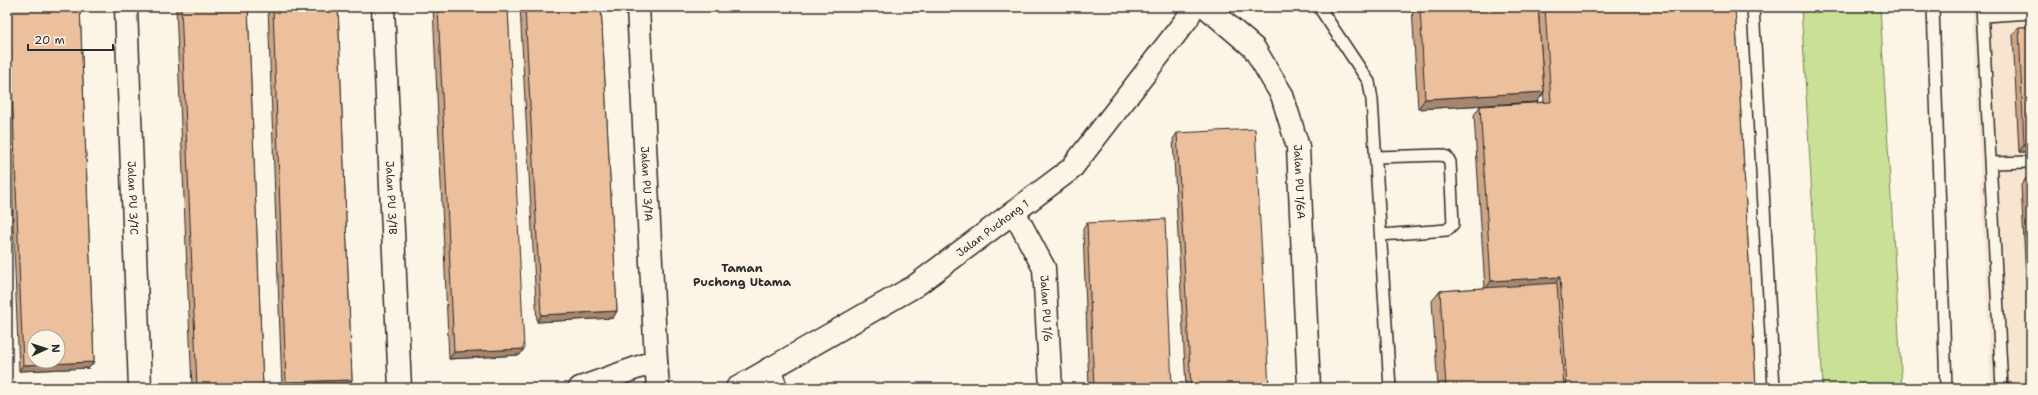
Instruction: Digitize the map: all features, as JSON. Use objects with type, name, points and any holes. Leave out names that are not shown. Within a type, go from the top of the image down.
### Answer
[{"type":"street","name":"Jalan PU 3/1C","points":[[126,7],[140,388]]},
{"type":"street","name":"Jalan PU 3/1B","points":[[383,7],[400,388]]},
{"type":"street","name":"Jalan PU 3/1A","points":[[638,7],[658,388]]},
{"type":"street","name":"Jalan Puchong 1","points":[[737,388],[773,379],[915,286],[1071,169],[1187,19],[1193,7]]},
{"type":"street","name":"Jalan PU 1/6A","points":[[1206,7],[1254,48],[1282,95],[1298,147],[1309,388]]},
{"type":"street","name":"Jalan PU 1/6","points":[[1014,212],[1044,268],[1050,388]]},
{"type":"street","points":[[580,388],[656,361]]},
{"type":"lane","points":[[1319,7],[1369,82],[1376,157],[1390,388]]},
{"type":"lane","points":[[1753,7],[1774,388]]},
{"type":"lane","points":[[1933,7],[1946,388]]},
{"type":"lane","points":[[2002,388],[1983,11],[2031,13]]},
{"type":"lane","points":[[1376,157],[1441,155],[1447,157],[1450,162],[1453,224],[1451,228],[1447,230],[1381,235]]},
{"type":"lane","points":[[1991,163],[2031,162]]},
{"type":"shaded area","points":[[1972,7],[2031,7],[2031,388],[1991,388]]},
{"type":"green space","points":[[1801,7],[1880,7],[1902,388],[1823,388]]},
{"type":"building","points":[[9,7],[80,7],[94,362],[66,363],[66,329],[26,329],[26,365],[23,365]]},
{"type":"building","points":[[181,7],[248,7],[263,388],[197,388]]},
{"type":"building","points":[[273,7],[338,7],[352,380],[286,382]]},
{"type":"building","points":[[438,7],[508,7],[524,349],[454,352]]},
{"type":"building","points":[[525,7],[601,7],[617,311],[541,315]]},
{"type":"building","points":[[1420,7],[1538,7],[1544,92],[1425,99]]},
{"type":"building","points":[[1545,7],[1735,7],[1756,388],[1567,388],[1560,277],[1491,281],[1480,106],[1551,102]]},
{"type":"building","points":[[2019,27],[2031,27],[2031,144],[2024,144]]},
{"type":"building","points":[[1255,129],[1269,388],[1191,388],[1177,133]]},
{"type":"building","points":[[2027,177],[2031,177],[2031,256]]},
{"type":"building","points":[[1165,219],[1172,388],[1094,388],[1087,223]]},
{"type":"building","points":[[1557,283],[1564,388],[1446,388],[1440,291]]},
{"type":"building","points":[[1011,384],[1011,388],[937,388],[937,386]]},
{"type":"district","name":"Taman Puchong Utama","points":[[742,275]]}]
